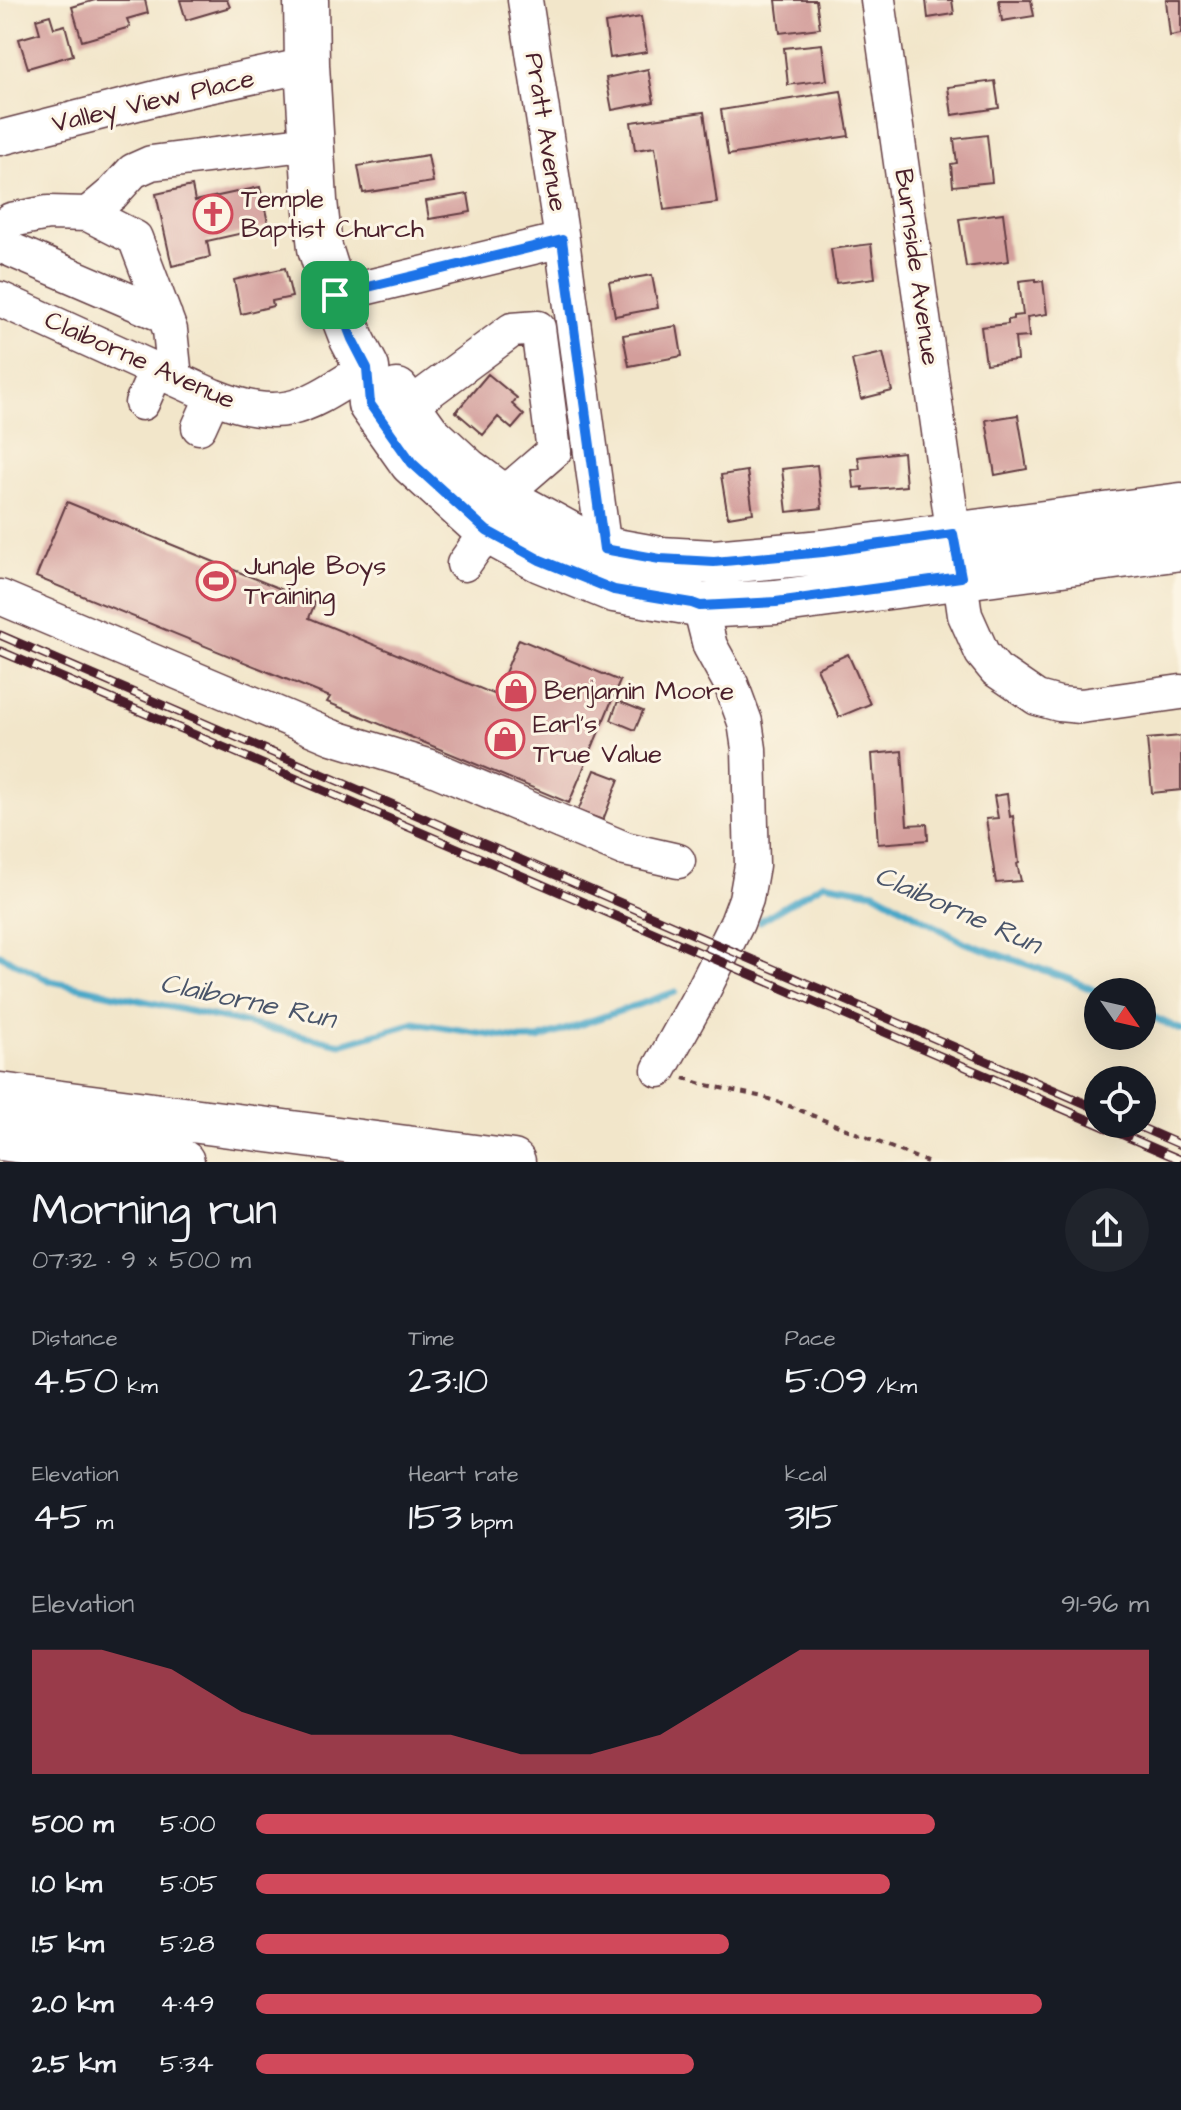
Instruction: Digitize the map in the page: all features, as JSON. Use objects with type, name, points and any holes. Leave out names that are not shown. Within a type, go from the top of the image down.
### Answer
[{"type":"main road","points":[[306,0],[311,143],[320,248],[352,339],[367,368],[370,404],[412,463],[484,530],[540,560],[614,590],[700,606],[776,602],[1181,548]]},
{"type":"main road","points":[[367,368],[393,385],[428,434],[467,470],[484,530]]},
{"type":"main road","points":[[484,530],[547,522],[604,549],[660,559],[714,562],[823,552],[1181,505]]},
{"type":"main road","points":[[0,1095],[513,1162]]},
{"type":"main road","points":[[0,1138],[182,1162]]},
{"type":"street","name":"Pratt Avenue","points":[[525,0],[562,240],[604,549]]},
{"type":"street","name":"Burnside Avenue","points":[[878,0],[965,615],[982,653],[996,670],[1037,698],[1081,706],[1181,692]]},
{"type":"street","name":"Valley View Place","points":[[0,138],[176,93],[307,65]]},
{"type":"street","points":[[88,214],[133,171],[151,163],[311,143]]},
{"type":"street","points":[[0,231],[11,220],[48,213],[88,214],[135,238],[170,330],[166,374],[142,403]]},
{"type":"street","points":[[335,295],[562,240]]},
{"type":"street","points":[[0,245],[165,316]]},
{"type":"street","name":"Claiborne Avenue","points":[[0,299],[213,396],[245,407],[287,410],[311,402],[367,368]]},
{"type":"street","points":[[408,407],[512,330],[538,328],[554,451],[484,530]]},
{"type":"street","points":[[199,427],[213,396]]},
{"type":"street","points":[[0,597],[332,737],[430,767],[616,846],[678,861]]},
{"type":"street","points":[[659,1070],[737,923],[746,899],[752,865],[749,749],[745,722],[738,699],[710,646],[700,606]]},
{"type":"path","points":[[659,1070],[702,1084],[763,1097],[927,1162]]},
{"type":"building","points":[[95,0],[145,0],[148,13],[127,19],[130,27],[82,41],[72,7]]},
{"type":"building","points":[[180,0],[227,0],[230,7],[186,20]]},
{"type":"building","points":[[776,0],[816,0],[820,28],[780,33]]},
{"type":"building","points":[[926,0],[952,0],[954,14],[928,18]]},
{"type":"building","points":[[999,0],[1031,0],[1034,16],[1002,21]]},
{"type":"building","points":[[1166,0],[1181,0],[1181,34],[1170,36]]},
{"type":"building","points":[[50,15],[54,28],[65,25],[73,55],[28,68],[19,39],[40,33],[36,19]]},
{"type":"building","points":[[641,17],[647,52],[610,58],[605,23]]},
{"type":"building","points":[[822,44],[827,80],[788,85],[784,48]]},
{"type":"building","points":[[648,69],[654,102],[612,110],[606,78]]},
{"type":"building","points":[[995,81],[999,108],[952,115],[948,87]]},
{"type":"building","points":[[841,91],[849,136],[728,155],[721,110]]},
{"type":"building","points":[[704,112],[717,203],[664,210],[655,147],[635,150],[631,122]]},
{"type":"building","points":[[987,135],[992,182],[953,186],[951,164],[957,163],[954,139]]},
{"type":"building","points":[[428,155],[433,182],[363,193],[358,166]]},
{"type":"building","name":"Temple Baptist Church","points":[[192,186],[195,201],[260,187],[269,227],[207,241],[210,257],[172,266],[156,194]]},
{"type":"building","points":[[468,194],[471,212],[429,219],[426,201]]},
{"type":"building","points":[[1003,213],[1009,261],[966,267],[959,219]]},
{"type":"building","points":[[871,244],[875,278],[836,283],[831,249]]},
{"type":"building","points":[[285,268],[292,297],[272,301],[273,306],[241,314],[234,280]]},
{"type":"building","points":[[652,275],[658,308],[615,316],[609,282]]},
{"type":"building","points":[[1036,279],[1036,282],[1043,281],[1047,314],[1027,317],[1029,337],[1015,338],[1017,360],[986,364],[981,327],[1008,324],[1013,316],[1023,315],[1019,281]]},
{"type":"building","points":[[677,326],[682,356],[629,366],[623,335]]},
{"type":"building","points":[[883,353],[892,391],[861,399],[852,360]]},
{"type":"building","points":[[488,374],[517,398],[512,404],[524,415],[512,429],[498,417],[483,435],[456,412]]},
{"type":"building","points":[[1018,415],[1027,469],[995,475],[986,420]]},
{"type":"building","points":[[903,452],[906,486],[854,488],[852,470],[860,469],[858,457]]},
{"type":"building","points":[[817,465],[822,508],[787,512],[782,469]]},
{"type":"building","points":[[747,471],[753,513],[728,517],[721,475]]},
{"type":"building","points":[[67,502],[315,603],[309,618],[496,695],[519,639],[620,681],[569,803],[327,702],[330,697],[36,577]]},
{"type":"building","points":[[848,654],[870,704],[839,717],[817,668]]},
{"type":"building","points":[[618,701],[643,711],[635,730],[611,720]]},
{"type":"building","points":[[1181,736],[1181,790],[1152,793],[1147,739]]},
{"type":"building","points":[[902,751],[907,825],[927,824],[928,840],[878,844],[872,754]]},
{"type":"building","points":[[595,770],[619,779],[603,820],[578,811]]},
{"type":"building","points":[[1007,794],[1010,817],[1013,816],[1021,881],[996,883],[986,819],[998,818],[994,796]]},
{"type":"waterway","name":"Claiborne Run","points":[[760,921],[824,883],[875,892],[963,942],[1084,986]]},
{"type":"waterway","name":"Claiborne Run","points":[[0,955],[51,981],[341,1044],[414,1023],[518,1039],[538,1039],[675,992]]},
{"type":"waterway","name":"Claiborne Run","points":[[1156,1018],[1181,1030]]},
{"type":"railway","points":[[0,635],[1084,1103]]},
{"type":"railway","points":[[0,651],[1084,1118]]},
{"type":"railway","points":[[1156,1134],[1181,1145]]},
{"type":"railway","points":[[1130,1138],[1181,1160]]},
{"type":"place","name":"Temple Baptist Church","points":[[213,214]]},
{"type":"place","name":"Jungle Boys Training","points":[[216,581]]},
{"type":"place","name":"Benjamin Moore","points":[[516,691]]},
{"type":"place","name":"Earl's True Value","points":[[505,739]]},
{"type":"route","points":[[562,240],[604,549],[660,559],[714,562],[823,552],[953,534],[961,577],[776,602],[700,606],[614,590],[540,560],[487,531],[412,463],[370,404],[367,368],[335,295],[562,240]]}]
